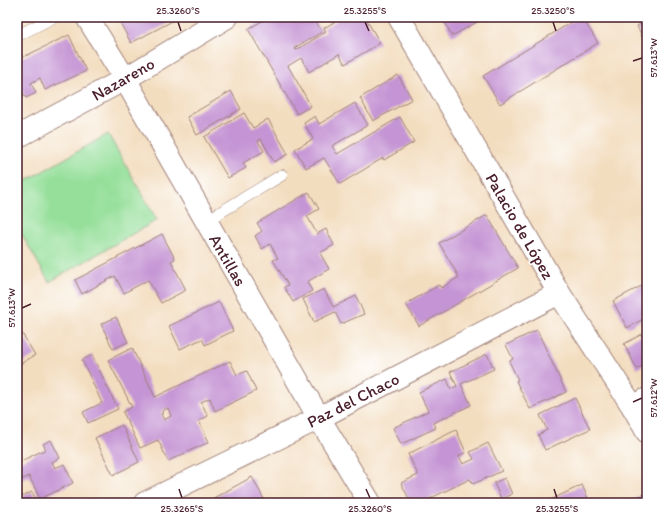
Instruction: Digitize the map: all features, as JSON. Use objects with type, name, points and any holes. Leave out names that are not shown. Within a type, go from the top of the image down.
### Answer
[{"type":"street","name":"Antillas","points":[[87,17],[125,79],[319,418],[370,503]]},
{"type":"street","name":"Nazareno","points":[[17,137],[125,79],[227,17]]},
{"type":"street","name":"Palacio de López","points":[[400,17],[559,293],[640,403],[647,432]]},
{"type":"street","name":"Paz del Chaco","points":[[145,503],[319,418],[559,293]]},
{"type":"lane","points":[[17,36],[54,17]]},
{"type":"lane","points":[[206,222],[282,175]]},
{"type":"green space","points":[[108,134],[157,220],[49,282],[17,226],[17,186]]},
{"type":"building","points":[[117,17],[175,17],[176,19],[131,43]]},
{"type":"building","points":[[269,17],[313,17],[322,32],[294,48],[296,50],[326,32],[324,28],[343,17],[365,17],[380,43],[345,64],[339,54],[309,72],[301,58],[288,66],[311,106],[297,114],[248,29]]},
{"type":"building","points":[[442,17],[486,17],[452,36]]},
{"type":"building","points":[[582,17],[598,43],[500,104],[483,76]]},
{"type":"building","points":[[645,22],[647,26],[647,47],[637,26]]},
{"type":"building","points":[[69,35],[86,71],[45,90],[40,78],[31,83],[36,93],[26,98],[20,88],[17,90],[17,60]]},
{"type":"building","points":[[398,75],[412,99],[373,121],[360,98]]},
{"type":"building","points":[[231,91],[241,109],[197,135],[187,117]]},
{"type":"building","points":[[355,103],[368,125],[332,146],[337,154],[400,117],[414,142],[384,160],[383,158],[340,184],[324,158],[306,168],[295,149],[313,139],[304,123],[315,116],[319,124]]},
{"type":"building","points":[[244,113],[253,128],[268,119],[288,154],[274,162],[261,139],[258,141],[264,151],[243,163],[246,168],[228,178],[204,137]]},
{"type":"building","points":[[309,192],[319,209],[307,216],[317,234],[326,229],[334,245],[320,253],[329,269],[307,282],[312,291],[293,302],[284,287],[288,285],[273,260],[278,258],[270,244],[262,249],[255,236],[262,231],[257,223]]},
{"type":"building","points":[[487,215],[518,268],[419,326],[406,304],[439,285],[441,288],[459,277],[439,243]]},
{"type":"building","points":[[162,234],[175,259],[171,261],[186,290],[161,303],[148,280],[124,293],[115,276],[82,294],[75,280]]},
{"type":"building","points":[[647,283],[647,317],[627,328],[613,301]]},
{"type":"building","points":[[324,289],[333,307],[356,296],[364,314],[341,324],[335,312],[314,322],[303,299]]},
{"type":"building","points":[[219,302],[233,331],[205,345],[202,339],[180,349],[169,326]]},
{"type":"building","points":[[116,317],[128,342],[113,349],[101,324]]},
{"type":"building","points":[[17,325],[35,355],[17,366]]},
{"type":"building","points":[[537,330],[566,392],[530,409],[516,381],[518,380],[509,361],[513,359],[506,345]]},
{"type":"building","points":[[642,334],[643,337],[647,335],[647,363],[637,369],[624,344]]},
{"type":"building","points":[[132,348],[155,397],[230,361],[237,375],[247,371],[256,391],[215,411],[210,398],[201,402],[208,416],[199,421],[209,442],[168,461],[158,440],[140,448],[123,412],[132,407],[108,360]],"holes":[[[168,408],[171,416],[164,420],[161,414],[163,413],[162,411]]]},
{"type":"building","points":[[487,354],[494,369],[461,384],[471,405],[433,423],[436,428],[401,444],[393,428],[428,411],[419,392],[447,379],[451,389],[457,386],[450,372]]},
{"type":"building","points":[[92,355],[118,409],[88,423],[83,412],[102,403],[82,360]]},
{"type":"building","points":[[575,398],[590,429],[545,450],[538,435],[547,430],[540,415]]},
{"type":"building","points":[[122,425],[139,462],[113,475],[95,438]]},
{"type":"building","points":[[456,430],[466,452],[459,456],[463,464],[474,459],[470,452],[488,443],[502,471],[473,484],[470,479],[429,499],[431,503],[411,503],[401,483],[418,475],[408,454]]},
{"type":"building","points":[[51,440],[60,458],[52,462],[55,468],[64,464],[73,483],[40,499],[29,476],[17,482],[17,463],[46,449],[43,444]]},
{"type":"building","points":[[252,477],[266,503],[212,503],[210,500]]},
{"type":"building","points":[[505,478],[512,494],[501,499],[494,483]]},
{"type":"building","points":[[582,485],[590,503],[544,503]]},
{"type":"building","points":[[32,492],[38,503],[19,503],[17,499]]},
{"type":"building","points":[[647,493],[647,503],[625,503]]}]
